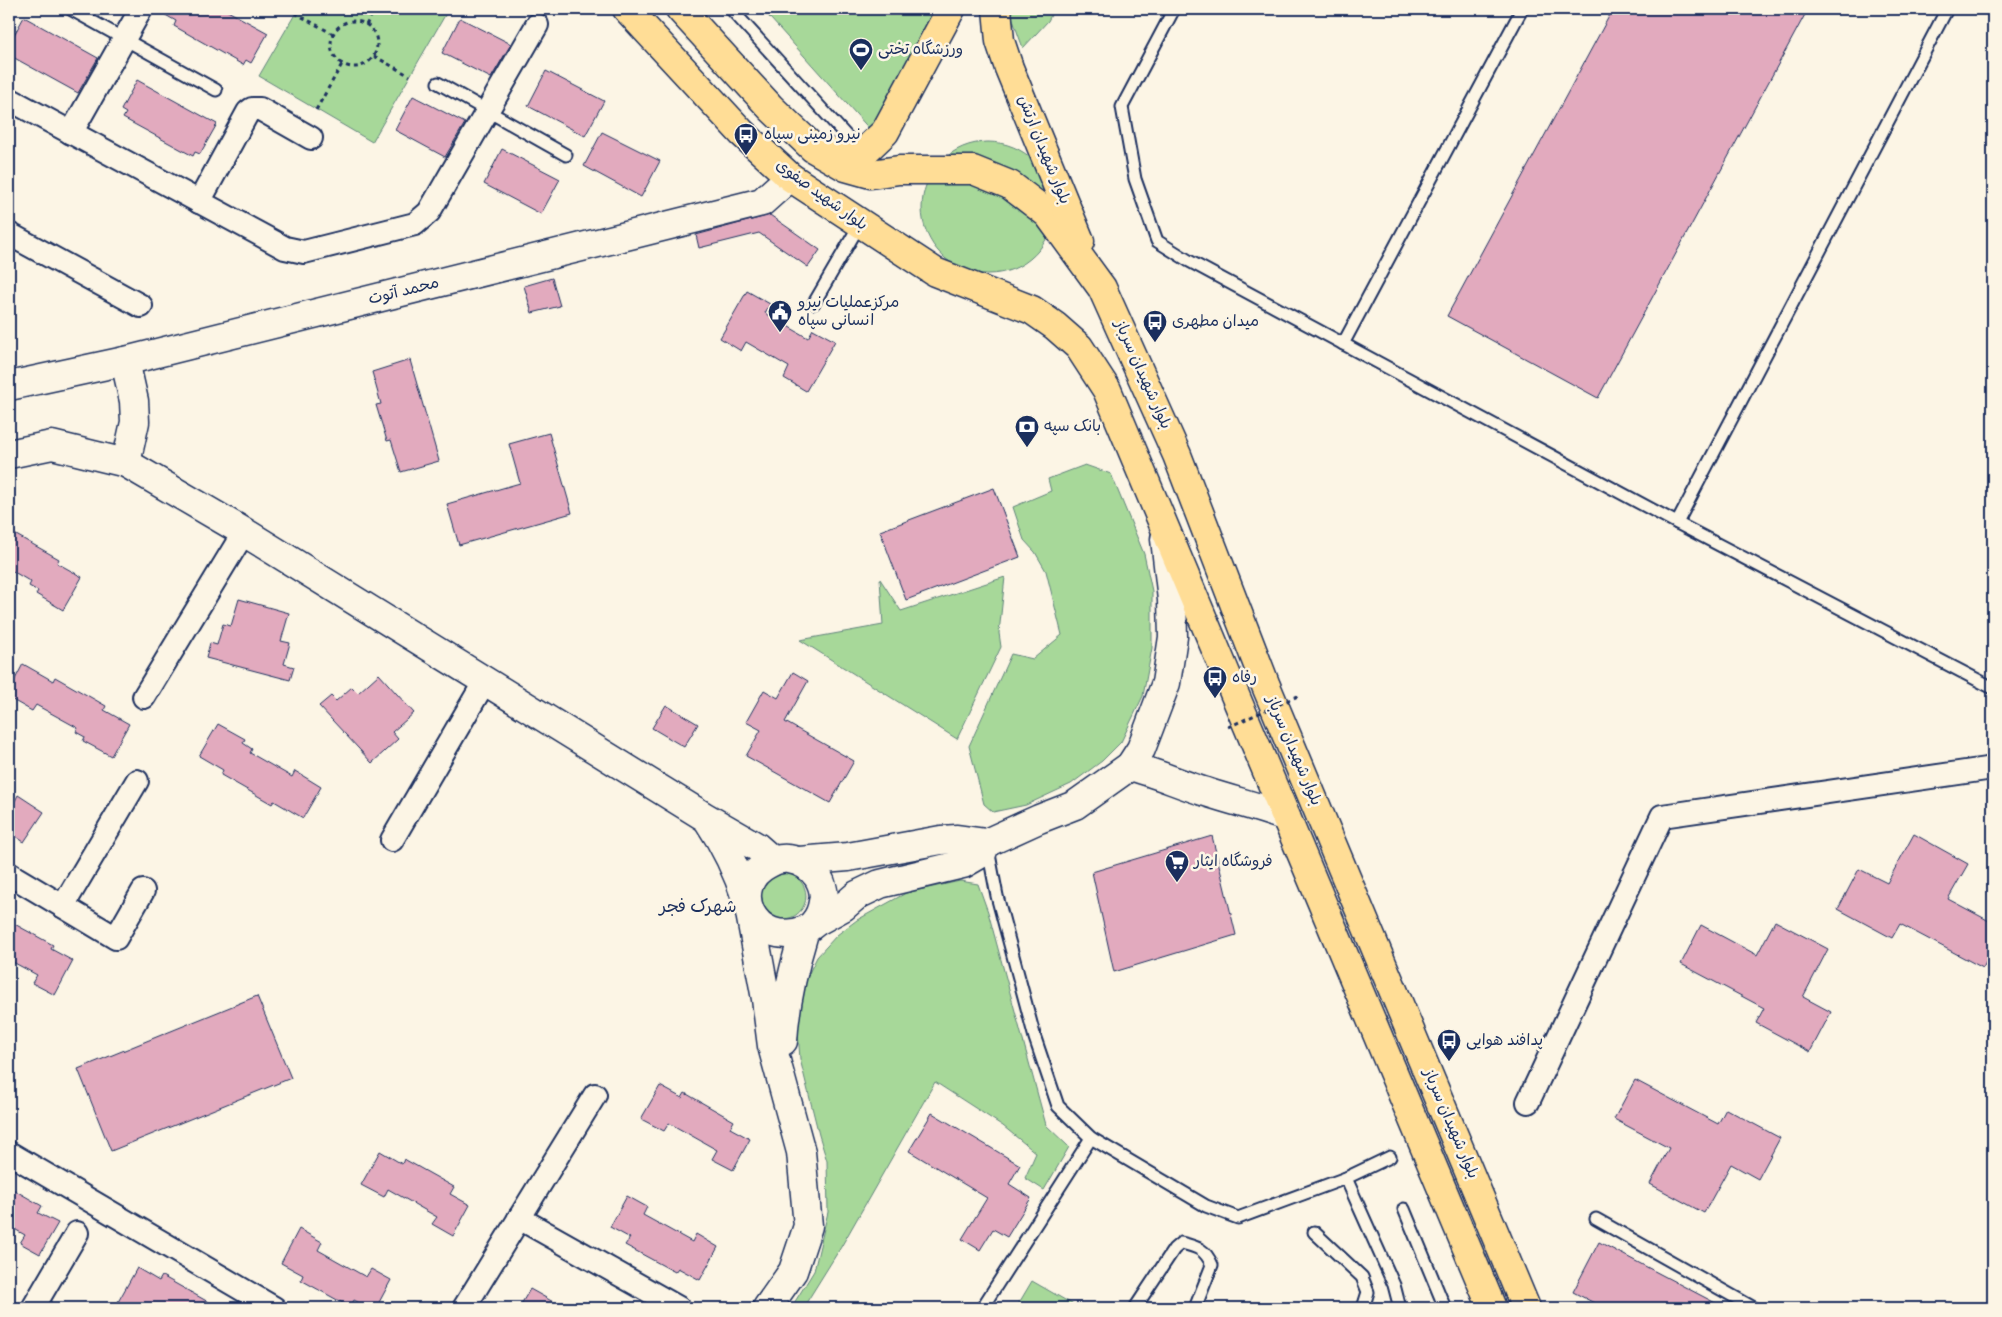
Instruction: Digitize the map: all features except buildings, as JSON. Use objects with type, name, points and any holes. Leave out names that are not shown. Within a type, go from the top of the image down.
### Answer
[{"type":"main road","name":"بلوار شهید صفوی","points":[[627,9],[742,133],[790,177],[935,272],[1032,310]]},
{"type":"main road","points":[[680,9],[771,108],[813,148],[845,156],[867,149],[884,132],[951,9]]},
{"type":"main road","name":"بلوار شهیدان ارتش","points":[[997,9],[1000,41],[1009,68],[1087,257],[1102,288]]},
{"type":"main road","name":"بلوار شهیدان سرباز","points":[[813,148],[846,167],[871,174],[899,170],[973,170],[1010,185],[1048,214],[1102,288],[1178,455],[1266,686],[1526,1308]]},
{"type":"main road","name":"بلوار شهیدان سرباز","points":[[1032,310],[1055,326],[1079,348],[1107,390],[1492,1308]]},
{"type":"street","points":[[72,133],[141,9]]},
{"type":"street","points":[[9,99],[285,248],[304,252],[415,224],[429,212],[537,25]]},
{"type":"street","points":[[199,202],[248,112],[252,109],[260,109],[311,138]]},
{"type":"street","name":"محمد آتوت","points":[[9,386],[126,361],[762,202],[790,177]]},
{"type":"street","points":[[9,234],[141,306]]},
{"type":"street","points":[[126,361],[134,401],[135,422],[126,462]]},
{"type":"street","points":[[9,454],[52,445],[126,462],[244,532],[705,817],[786,861],[810,867],[818,876],[823,888],[822,906],[810,926],[790,980],[785,1008],[780,1076]]},
{"type":"street","points":[[767,1308],[793,1271],[808,1226],[801,1152],[772,1046],[749,907],[748,888],[753,876],[762,867],[786,861],[848,857],[941,840],[957,839],[986,843],[1038,819],[1075,805],[1130,766],[1141,748],[1166,683],[1173,638],[1172,600],[1163,523]]},
{"type":"street","points":[[144,697],[244,532]]},
{"type":"street","points":[[392,840],[485,681]]},
{"type":"street","points":[[1130,766],[1206,792],[1260,806],[1286,818]]},
{"type":"street","points":[[1528,1102],[1662,816],[1993,768]]},
{"type":"street","points":[[63,906],[136,781]]},
{"type":"street","points":[[705,817],[722,841],[737,870],[749,907],[758,924],[768,931],[781,935],[793,935],[842,907],[857,895],[880,884],[963,864],[982,853],[986,843]]},
{"type":"street","points":[[9,874],[116,938],[143,891]]},
{"type":"street","points":[[464,1308],[595,1095]]},
{"type":"street","points":[[9,1154],[274,1308]]},
{"type":"street","points":[[519,1218],[679,1308]]},
{"type":"street","points":[[34,1308],[77,1233]]},
{"type":"lane","points":[[731,9],[860,151]]},
{"type":"lane","points":[[1174,9],[1122,107],[1135,179],[1157,241],[1189,261],[1677,523],[1993,688]]},
{"type":"lane","points":[[1343,344],[1522,9]]},
{"type":"lane","points":[[1677,523],[1947,9]]},
{"type":"lane","points":[[72,10],[216,90]]},
{"type":"lane","points":[[438,83],[566,155]]},
{"type":"lane","points":[[814,303],[860,224]]},
{"type":"lane","points":[[986,843],[1035,1038],[1058,1106],[1091,1138],[1206,1206],[1238,1218],[1346,1178],[1390,1157]]},
{"type":"lane","points":[[982,1308],[1091,1138]]},
{"type":"lane","points":[[1346,1178],[1394,1285],[1400,1308]]},
{"type":"lane","points":[[1404,1209],[1445,1308]]},
{"type":"lane","points":[[1596,1219],[1754,1308]]},
{"type":"lane","points":[[1314,1232],[1362,1277],[1368,1292],[1363,1308]]},
{"type":"lane","points":[[1135,1308],[1174,1249],[1181,1243],[1194,1246],[1206,1253],[1212,1265],[1195,1308]]},
{"type":"path","points":[[366,25],[375,9]]},
{"type":"path","points":[[295,13],[333,34]]},
{"type":"path","points":[[357,21],[366,25],[375,34],[377,41],[374,56],[363,66],[348,67],[342,64],[332,52],[330,44],[333,34],[342,25],[349,22],[357,21]]},
{"type":"path","points":[[374,56],[410,76]]},
{"type":"path","points":[[316,110],[342,64]]},
{"type":"path","points":[[1228,726],[1298,696]]},
{"type":"green space","points":[[298,9],[448,10],[372,142],[259,76]]},
{"type":"green space","name":"ورزشگاه تختی","points":[[762,9],[938,9],[873,133]]},
{"type":"green space","points":[[1009,9],[1054,9],[1048,21],[1023,48]]},
{"type":"green space","points":[[988,142],[1001,143],[1013,147],[1035,161],[1049,183],[1053,195],[1053,221],[1049,233],[1035,255],[1013,269],[1001,273],[988,274],[975,273],[963,269],[941,255],[927,233],[923,221],[922,208],[923,195],[927,183],[941,161],[963,147],[975,143]]},
{"type":"green space","points":[[1085,465],[1111,474],[1144,554],[1152,591],[1152,648],[1143,696],[1121,742],[1102,761],[1071,784],[1026,805],[993,812],[984,804],[969,746],[1011,654],[1033,659],[1062,635],[1046,571],[1035,552],[1024,540],[1013,507],[1051,491],[1048,479]]},
{"type":"green space","points":[[1005,577],[999,633],[1001,647],[957,739],[800,640],[883,625],[880,579],[901,611]]},
{"type":"green space","points":[[778,873],[788,873],[802,883],[806,896],[802,909],[796,915],[788,919],[778,919],[764,909],[760,901],[760,891],[770,877]]},
{"type":"green space","points":[[960,881],[978,884],[988,912],[1046,1125],[1069,1147],[1044,1190],[1025,1178],[1036,1153],[1003,1126],[935,1082],[841,1247],[803,1308],[791,1308],[814,1271],[828,1212],[827,1161],[800,1059],[797,1018],[807,977],[817,957],[837,935],[857,920],[906,893]]},
{"type":"green space","points":[[1032,1281],[1079,1308],[1016,1308]]},
{"type":"place","name":"ورزشگاه تختی","points":[[861,71]]},
{"type":"place","name":"نیرو زمینی سپاه","points":[[746,156]]},
{"type":"place","name":"مرکزعملیات نیرو انسانی سپاه","points":[[780,333]]},
{"type":"place","name":"میدان مطهری","points":[[1155,343]]},
{"type":"place","name":"بانک سپه","points":[[1027,448]]},
{"type":"place","name":"رفاه","points":[[1215,699]]},
{"type":"place","name":"فروشگاه ایثار","points":[[1177,883]]},
{"type":"place","name":"پدافند هوایی","points":[[1449,1062]]},
{"type":"district","name":"شهرک فجر","points":[[698,908]]}]
